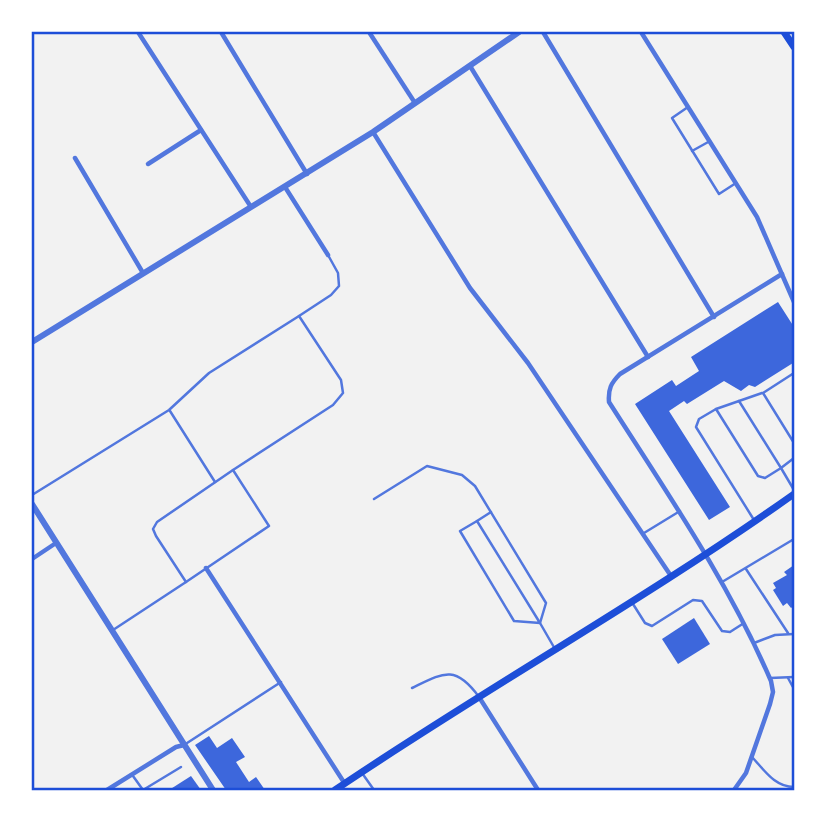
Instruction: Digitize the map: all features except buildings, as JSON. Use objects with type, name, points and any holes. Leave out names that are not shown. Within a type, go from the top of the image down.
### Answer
[{"type":"main road","points":[[784,32],[794,47]]},
{"type":"main road","points":[[335,790],[706,555],[794,492]]},
{"type":"street","points":[[138,32],[252,208]]},
{"type":"street","points":[[221,32],[307,174]]},
{"type":"street","points":[[369,32],[416,103]]},
{"type":"street","points":[[32,342],[373,132],[519,32]]},
{"type":"street","points":[[543,32],[714,317]]},
{"type":"street","points":[[640,32],[766,234],[794,302]]},
{"type":"street","points":[[470,66],[648,357]]},
{"type":"street","points":[[148,164],[201,130]]},
{"type":"street","points":[[373,132],[470,288],[528,363],[671,577]]},
{"type":"street","points":[[75,158],[144,274]]},
{"type":"street","points":[[285,187],[328,255]]},
{"type":"street","points":[[734,790],[743,779],[771,704],[773,689],[770,678],[745,623],[722,582],[680,511],[609,402],[608,390],[620,374],[782,274]]},
{"type":"street","points":[[32,504],[213,790]]},
{"type":"street","points":[[32,559],[56,543]]},
{"type":"street","points":[[206,568],[345,784]]},
{"type":"street","points":[[479,697],[538,790]]},
{"type":"street","points":[[107,790],[176,747],[184,745]]},
{"type":"lane","points":[[688,107],[671,118],[719,194],[736,183]]},
{"type":"lane","points":[[692,151],[710,141]]},
{"type":"lane","points":[[32,495],[169,410],[209,373],[331,295],[339,286],[338,273],[328,255]]},
{"type":"lane","points":[[186,582],[153,529],[162,517],[333,405],[343,393],[341,380],[299,316]]},
{"type":"lane","points":[[755,521],[696,427],[699,419],[716,409],[763,393],[794,373]]},
{"type":"lane","points":[[763,393],[794,443]]},
{"type":"lane","points":[[739,401],[794,492]]},
{"type":"lane","points":[[716,409],[758,476],[765,478],[794,458]]},
{"type":"lane","points":[[169,410],[215,482]]},
{"type":"lane","points":[[374,499],[427,466],[462,475],[475,486],[546,603],[540,623]]},
{"type":"lane","points":[[111,631],[269,526],[233,470]]},
{"type":"lane","points":[[642,534],[680,511]]},
{"type":"lane","points":[[491,512],[460,531],[514,621],[540,623]]},
{"type":"lane","points":[[477,521],[556,649]]},
{"type":"lane","points":[[722,582],[794,539]]},
{"type":"lane","points":[[746,568],[788,633]]},
{"type":"lane","points":[[631,601],[645,623],[652,626],[693,600],[702,601],[722,631],[730,632],[745,623]]},
{"type":"lane","points":[[754,643],[775,635],[794,634]]},
{"type":"lane","points":[[412,688],[442,674],[463,679],[479,697]]},
{"type":"lane","points":[[770,678],[794,677]]},
{"type":"lane","points":[[788,678],[794,689]]},
{"type":"lane","points":[[184,745],[281,682]]},
{"type":"lane","points":[[752,757],[777,783],[783,787],[794,787]]},
{"type":"lane","points":[[132,774],[143,790],[181,767]]},
{"type":"lane","points":[[362,773],[374,790]]}]
